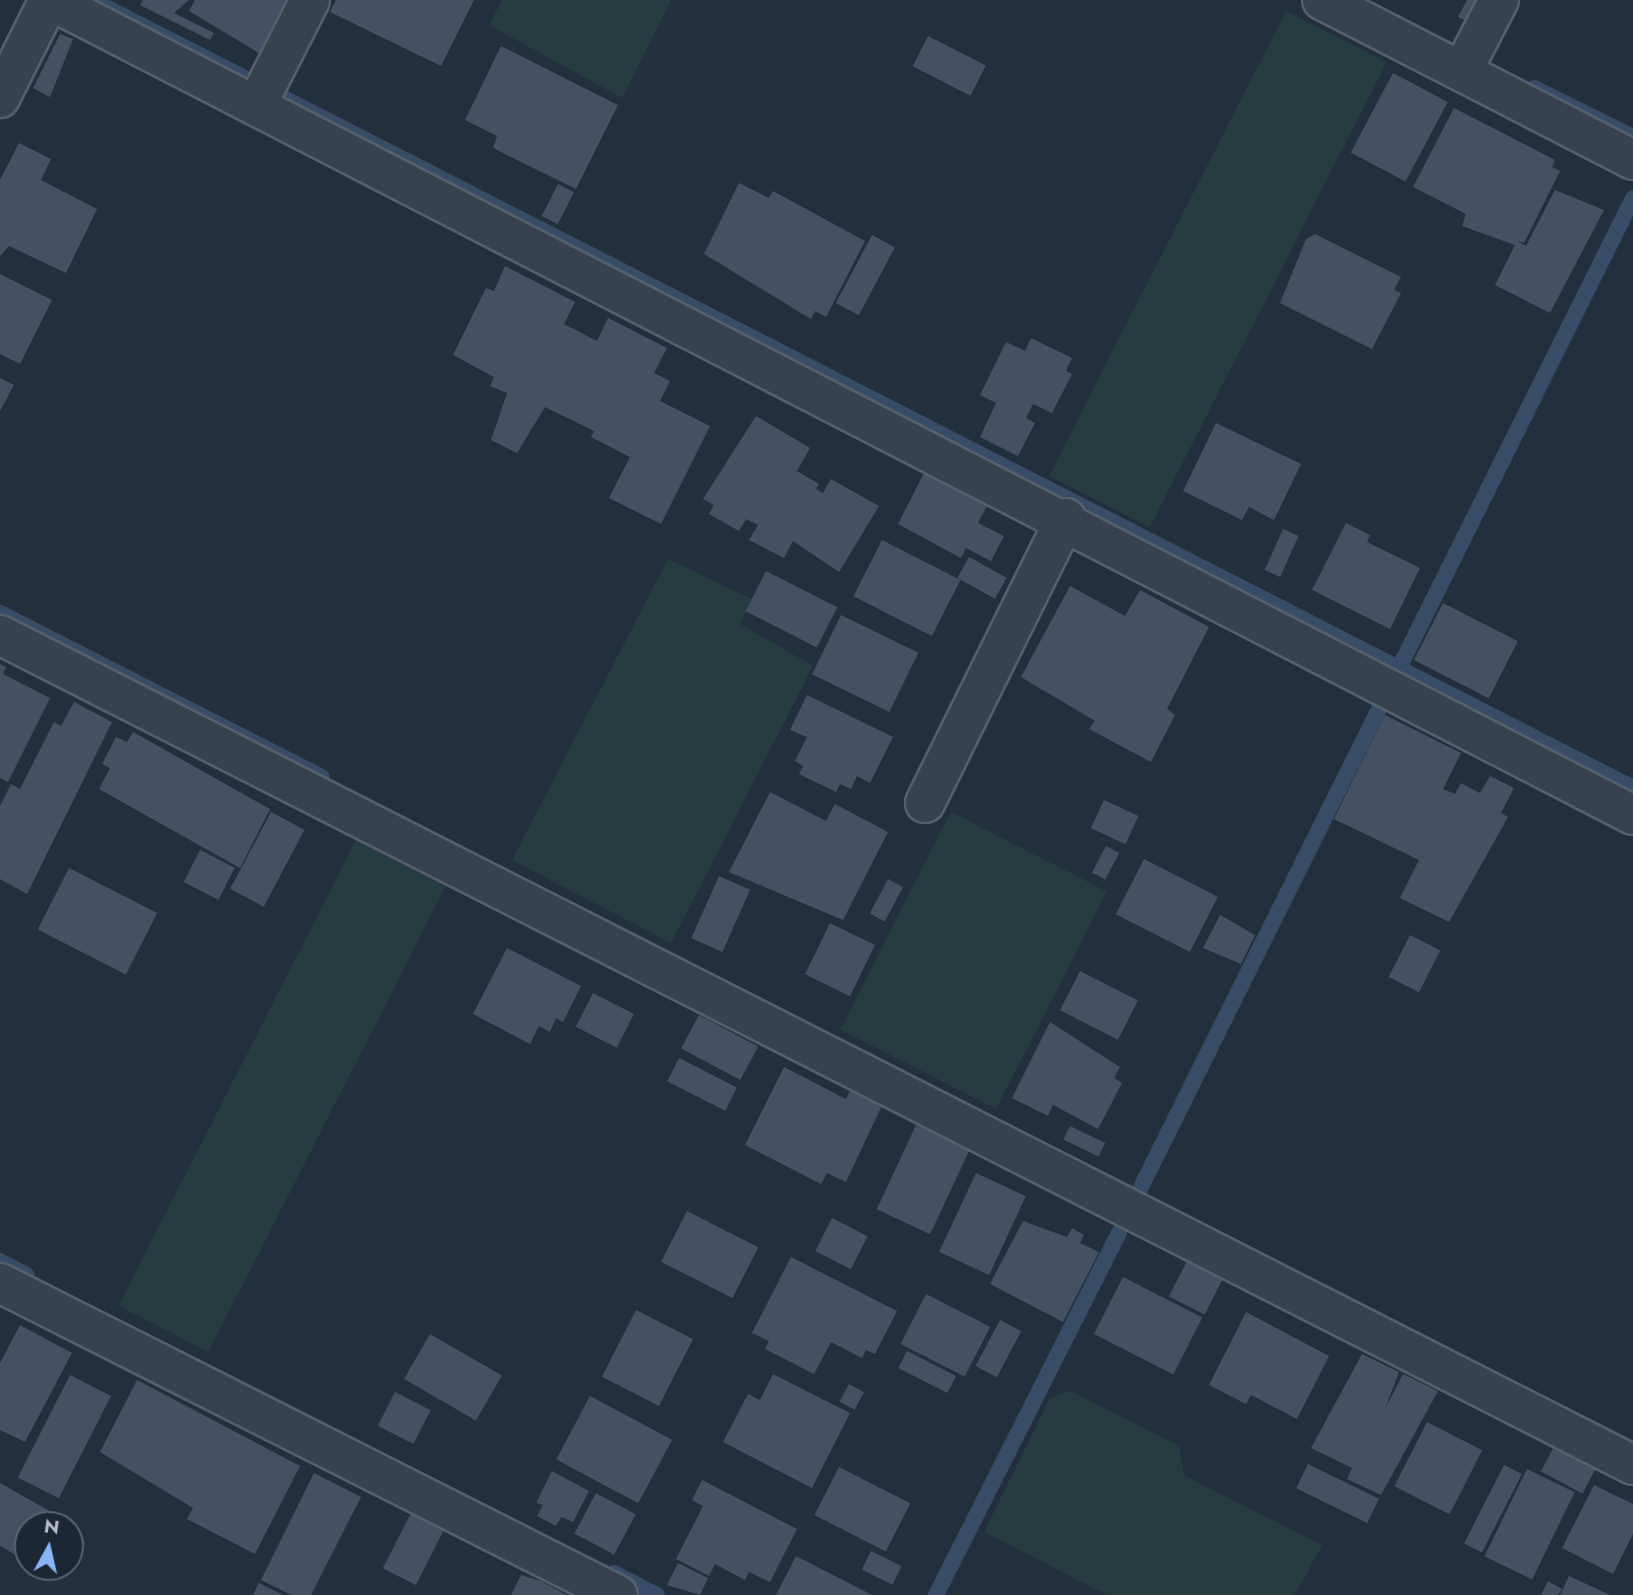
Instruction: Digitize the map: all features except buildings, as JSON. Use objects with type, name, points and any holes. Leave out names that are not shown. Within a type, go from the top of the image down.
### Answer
[{"type":"street","points":[[0,98],[49,0],[262,94],[1633,815]]},
{"type":"street","points":[[262,94],[310,0]]},
{"type":"street","points":[[1322,0],[1633,160]]},
{"type":"street","points":[[1462,71],[1499,0]]},
{"type":"street","points":[[925,803],[1066,518]]},
{"type":"street","points":[[0,635],[1633,1465]]},
{"type":"street","points":[[0,1283],[618,1595]]},
{"type":"green space","points":[[502,0],[671,0],[622,98],[489,25]]},
{"type":"green space","points":[[1286,11],[1387,62],[1150,527],[1049,476]]},
{"type":"green space","points":[[668,559],[752,599],[740,624],[813,666],[671,943],[512,860]]},
{"type":"green space","points":[[951,812],[1107,891],[996,1109],[840,1029]]},
{"type":"green space","points":[[356,840],[446,886],[209,1352],[119,1306]]},
{"type":"green space","points":[[1071,1391],[1179,1446],[1184,1475],[1322,1545],[1295,1595],[1107,1595],[984,1532],[1050,1398]]},
{"type":"waterway","points":[[92,0],[1633,788]]},
{"type":"waterway","points":[[1534,88],[1633,137]]},
{"type":"waterway","points":[[1399,668],[1633,198]]},
{"type":"waterway","points":[[0,613],[322,777]]},
{"type":"waterway","points":[[1136,1197],[1379,709]]},
{"type":"waterway","points":[[936,1595],[1119,1233]]},
{"type":"waterway","points":[[0,1261],[26,1275]]},
{"type":"waterway","points":[[614,1573],[657,1595]]}]
